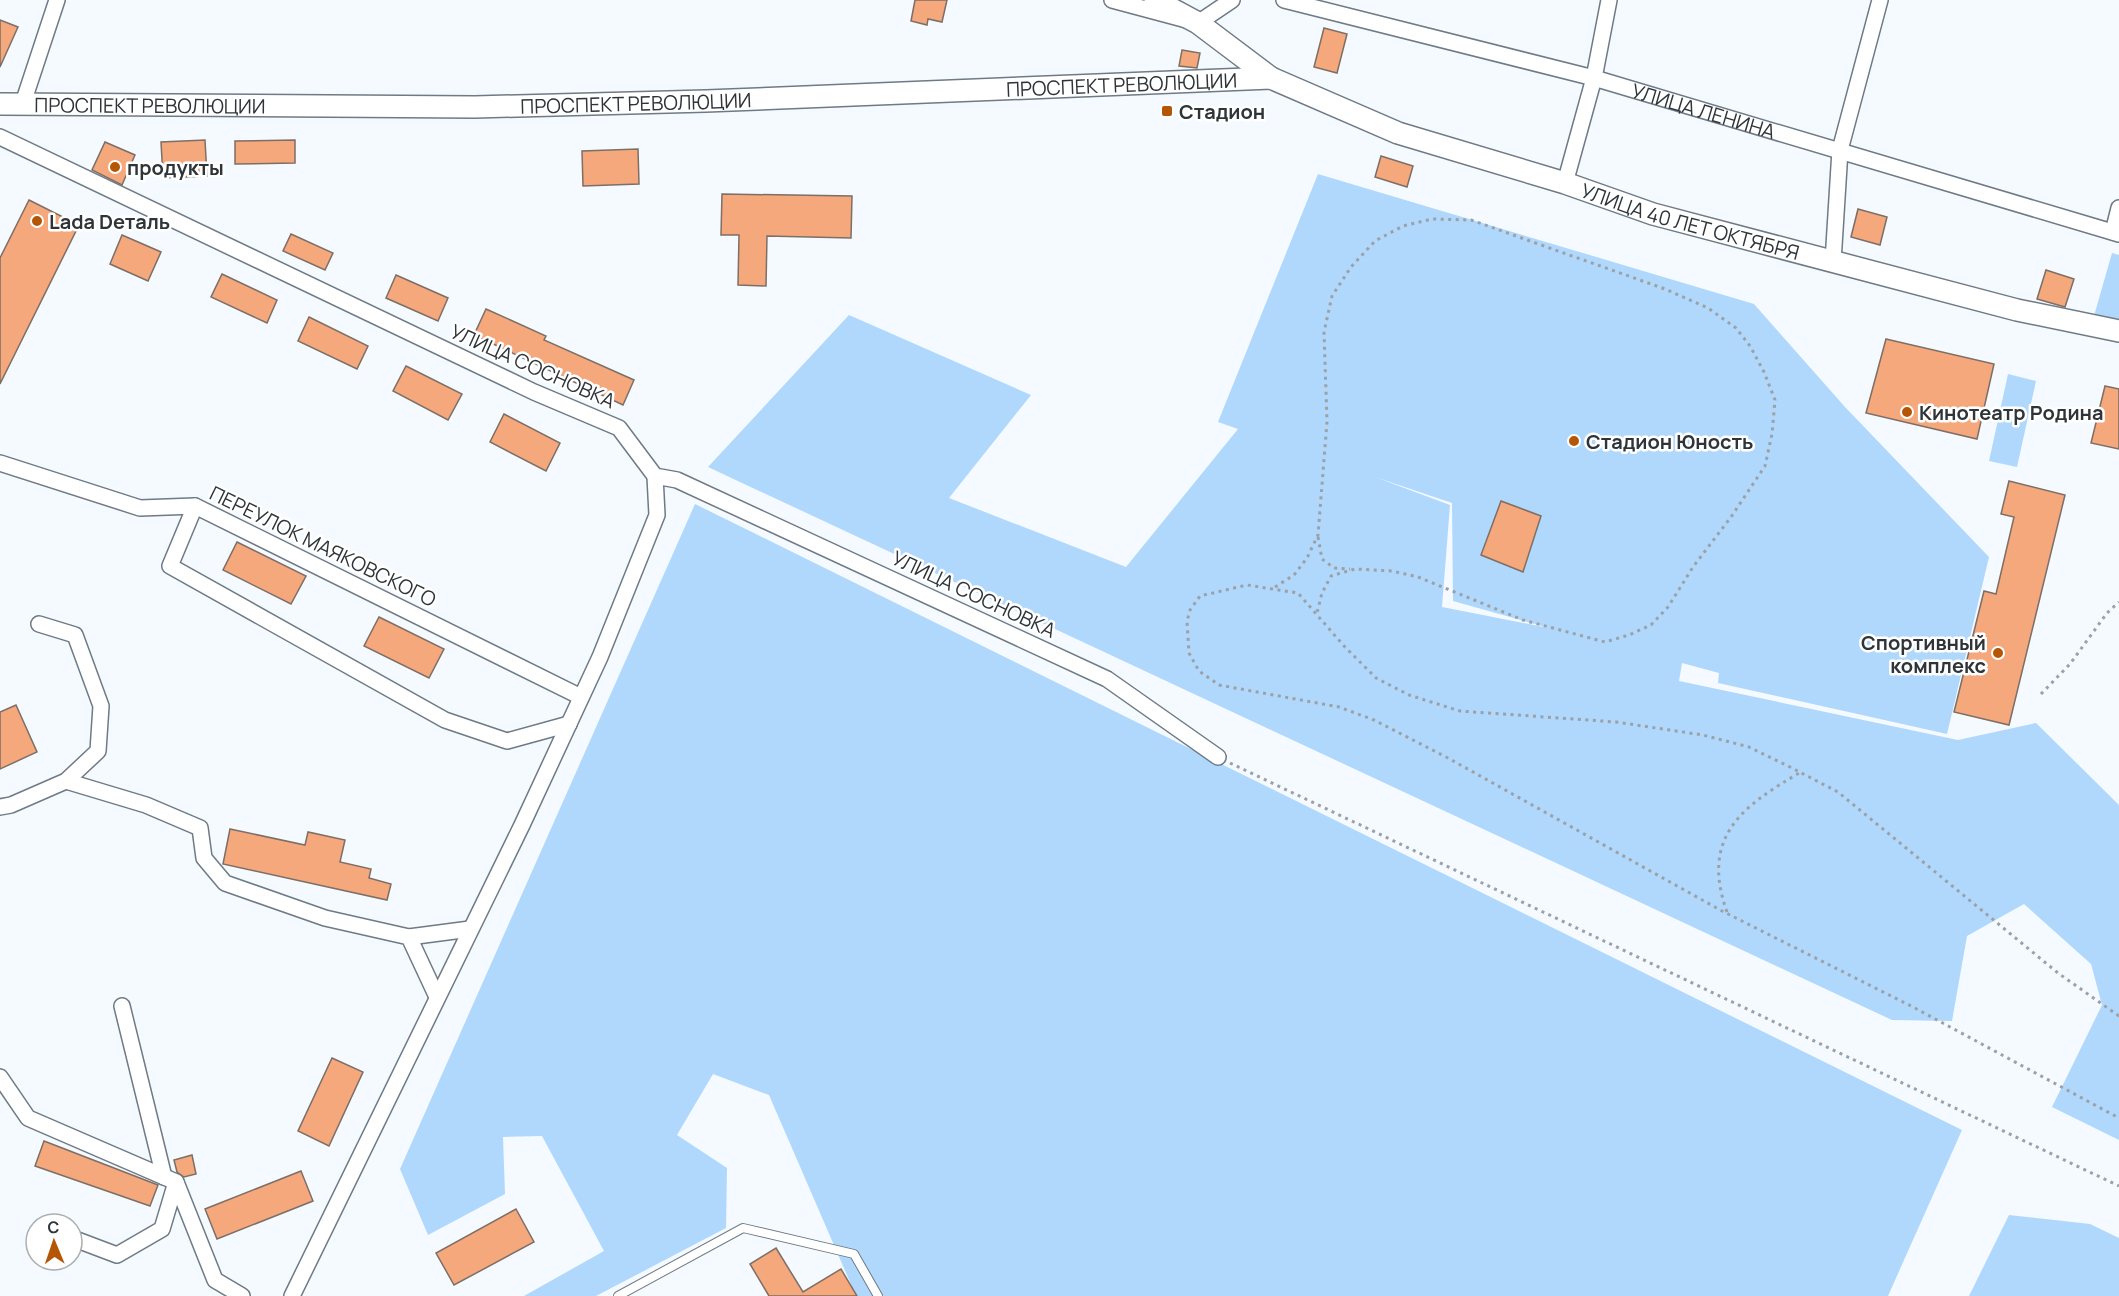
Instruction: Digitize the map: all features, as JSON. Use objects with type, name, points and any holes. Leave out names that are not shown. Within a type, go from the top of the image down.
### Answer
[{"type":"street","points":[[22,106],[57,0]]},
{"type":"street","points":[[1112,0],[1197,23],[1232,0]]},
{"type":"street","points":[[1155,0],[1197,23],[1271,78]]},
{"type":"street","name":"УЛИЦА ЛЕНИНА","points":[[1284,0],[1594,78],[2116,233]]},
{"type":"street","points":[[1565,183],[1594,78],[1610,0]]},
{"type":"street","points":[[1833,262],[1840,150],[1880,0]]},
{"type":"street","name":"ПРОСПЕКТ РЕВОЛЮЦИИ","points":[[0,104],[22,106],[475,107],[706,101],[1271,78]]},
{"type":"street","name":"УЛИЦА 40 ЛЕТ ОКТЯБРЯ","points":[[1271,78],[1398,133],[1565,183],[1653,213],[2017,310],[2119,331]]},
{"type":"street","name":"УЛИЦА СОСНОВКА","points":[[0,137],[534,392],[620,428],[655,476],[677,480],[1107,679],[1218,757]]},
{"type":"street","points":[[2116,233],[2119,208]]},
{"type":"street","name":"ПЕРЕУЛОК МАЯКОВСКОГО","points":[[0,463],[140,508],[195,506],[581,697]]},
{"type":"street","points":[[292,1296],[600,657],[657,515],[655,476]]},
{"type":"street","points":[[195,506],[170,566],[445,720],[507,741],[569,724]]},
{"type":"street","points":[[0,807],[11,805],[66,781],[98,751],[100,706],[75,635],[39,624]]},
{"type":"street","points":[[66,781],[147,805],[200,828],[204,858],[225,883],[325,918],[409,938],[470,929]]},
{"type":"street","points":[[409,938],[437,997]]},
{"type":"street","points":[[122,1006],[170,1179],[215,1280],[242,1296]]},
{"type":"street","points":[[0,1077],[28,1118],[170,1179]]},
{"type":"street","points":[[84,1243],[117,1255],[162,1229],[170,1179]]},
{"type":"lane","points":[[618,1296],[743,1228],[854,1254],[878,1296]]},
{"type":"path","points":[[1432,219],[1471,220],[1665,289],[1708,308],[1736,328],[1750,346],[1775,400],[1766,466],[1693,567],[1668,607],[1651,625],[1605,642],[1523,620],[1418,577],[1392,570],[1355,570],[1334,568],[1322,560],[1318,535],[1327,422],[1324,332],[1332,296],[1351,267],[1375,241],[1403,226],[1432,219]]},
{"type":"path","points":[[1274,588],[1294,575],[1307,558],[1318,535]]},
{"type":"path","points":[[1317,613],[1322,593],[1331,576],[1355,570]]},
{"type":"path","points":[[2119,1016],[2058,973],[1838,792],[1749,747],[1703,735],[1616,722],[1460,711],[1409,695],[1376,678],[1344,646],[1298,593],[1246,585],[1200,596],[1190,610],[1186,636],[1189,653],[1199,671],[1219,684],[1339,707],[1374,720],[1448,758],[1727,914],[1913,1007],[2119,1118]]},
{"type":"path","points":[[2041,694],[2070,664],[2107,613],[2119,602]]},
{"type":"path","points":[[1218,757],[2119,1186]]},
{"type":"path","points":[[1727,914],[1719,892],[1719,861],[1725,835],[1741,813],[1801,772]]},
{"type":"shaded area","points":[[1318,174],[1754,304],[1845,407],[1989,557],[1947,734],[1718,683],[1719,673],[1682,663],[1679,681],[1958,740],[2036,723],[2119,805],[2119,1140],[2052,1107],[2102,1005],[2091,964],[2024,904],[1967,936],[1952,1021],[1892,1020],[708,467],[849,315],[1031,395],[949,498],[1126,567],[1238,429],[1218,422]],"holes":[[[1375,477],[1452,503],[1453,601],[1549,628],[1442,607],[1450,505]]]},
{"type":"shaded area","points":[[2112,253],[2119,255],[2119,319],[2094,316]]},
{"type":"shaded area","points":[[2008,374],[2036,381],[2017,467],[1989,461]]},
{"type":"shaded area","points":[[695,504],[1962,1130],[1888,1296],[856,1296],[769,1095],[713,1074],[677,1135],[727,1168],[726,1228],[596,1296],[524,1296],[604,1251],[542,1136],[503,1137],[505,1194],[428,1235],[400,1169]]},
{"type":"shaded area","points":[[2009,1215],[2090,1224],[2119,1238],[2119,1296],[1969,1296]]},
{"type":"building","points":[[915,0],[947,0],[942,22],[928,19],[927,25],[911,21]]},
{"type":"building","points":[[0,20],[18,27],[0,67]]},
{"type":"building","points":[[1324,28],[1347,34],[1337,73],[1314,67]]},
{"type":"building","points":[[1182,50],[1200,53],[1197,68],[1179,66]]},
{"type":"building","points":[[205,140],[207,176],[163,178],[161,142]]},
{"type":"building","points":[[295,140],[295,163],[235,164],[235,141]]},
{"type":"building","points":[[105,142],[135,155],[122,185],[92,170]]},
{"type":"building","points":[[638,149],[639,184],[583,186],[582,151]]},
{"type":"building","points":[[1381,156],[1413,166],[1407,187],[1375,177]]},
{"type":"building","points":[[722,194],[852,196],[851,238],[767,236],[766,286],[738,285],[739,235],[721,235]]},
{"type":"building","points":[[29,200],[79,225],[0,384],[0,258]]},
{"type":"building","points":[[1858,209],[1887,217],[1880,245],[1851,237]]},
{"type":"building","points":[[291,234],[333,253],[325,270],[283,251]]},
{"type":"building","points":[[122,235],[161,252],[148,281],[110,264]]},
{"type":"building","points":[[2046,270],[2074,279],[2065,307],[2037,299]]},
{"type":"building","points":[[222,274],[277,300],[267,323],[211,297]]},
{"type":"building","points":[[396,275],[448,298],[438,321],[386,298]]},
{"type":"building","points":[[486,309],[546,336],[544,340],[634,380],[623,405],[474,335]]},
{"type":"building","points":[[309,317],[368,346],[357,369],[298,341]]},
{"type":"building","points":[[1886,339],[1994,364],[1977,439],[1866,413]]},
{"type":"building","points":[[406,366],[462,394],[448,420],[393,391]]},
{"type":"building","points":[[2105,386],[2119,389],[2119,449],[2091,443]]},
{"type":"building","points":[[504,414],[560,443],[546,471],[490,442]]},
{"type":"building","name":"Спортивный комплекс","points":[[2009,481],[2065,495],[2009,725],[1954,712],[1984,591],[1996,594],[2014,517],[2001,514]]},
{"type":"building","points":[[1501,501],[1541,516],[1523,572],[1481,555]]},
{"type":"building","points":[[237,542],[306,576],[291,604],[223,570]]},
{"type":"building","points":[[379,617],[444,649],[429,678],[364,646]]},
{"type":"building","points":[[16,705],[37,752],[0,769],[0,712]]},
{"type":"building","points":[[230,829],[305,845],[308,832],[345,840],[340,862],[371,869],[369,878],[391,884],[387,900],[223,864]]},
{"type":"building","points":[[332,1058],[363,1072],[329,1146],[298,1131]]},
{"type":"building","points":[[44,1141],[158,1185],[150,1206],[35,1166]]},
{"type":"building","points":[[192,1155],[196,1174],[184,1177],[177,1172],[174,1160]]},
{"type":"building","points":[[301,1171],[313,1201],[217,1239],[205,1209]]},
{"type":"building","points":[[516,1209],[534,1242],[454,1285],[436,1253]]},
{"type":"building","points":[[776,1248],[803,1292],[841,1269],[857,1296],[769,1296],[750,1264]]},
{"type":"place","name":"Стадион","points":[[1167,111]]},
{"type":"place","name":"продукты","points":[[115,167]]},
{"type":"place","name":"Lada Dеталь","points":[[37,221]]},
{"type":"place","name":"Кинотеатр Родина","points":[[1907,412]]},
{"type":"place","name":"Стадион Юность","points":[[1574,441]]},
{"type":"place","name":"Спортивный комплекс","points":[[1998,653]]}]
